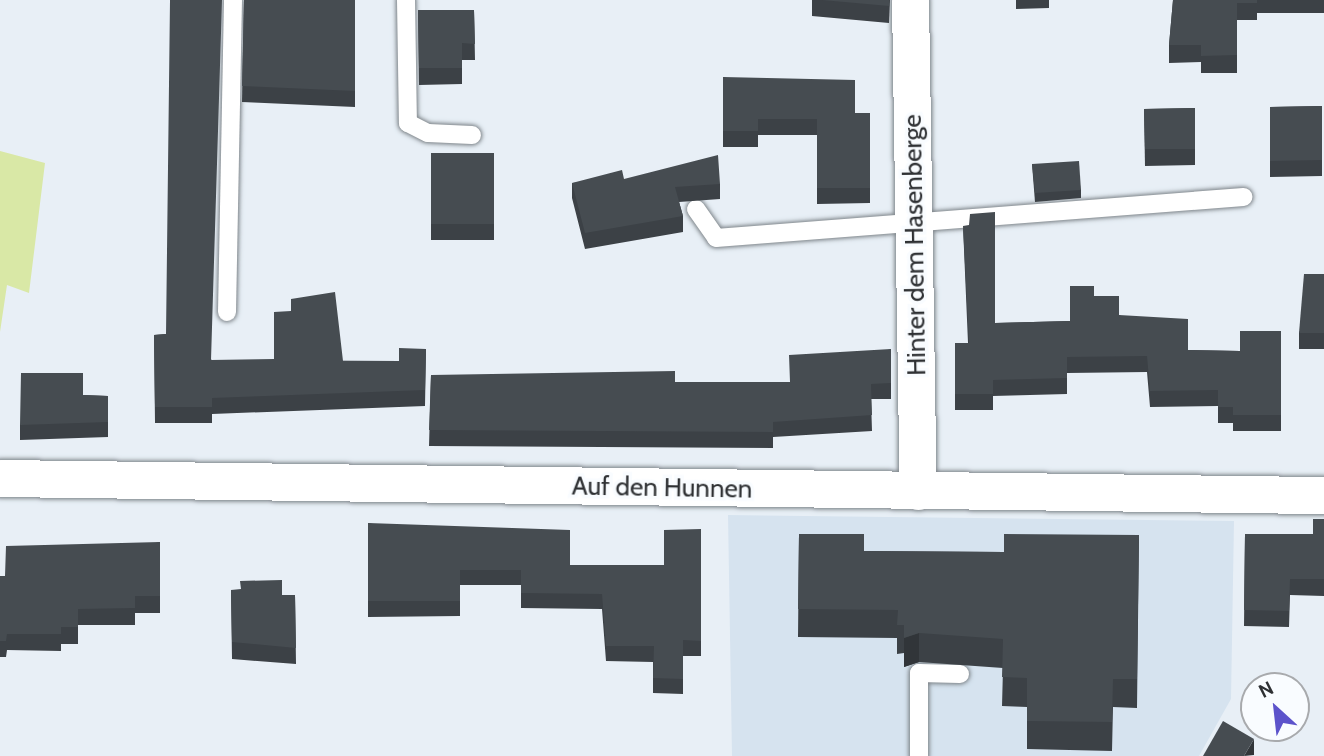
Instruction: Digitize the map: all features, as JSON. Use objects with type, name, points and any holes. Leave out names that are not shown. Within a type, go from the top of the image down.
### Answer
[{"type":"street","name":"Hinter dem Hasenberge","points":[[910,0],[918,491]]},
{"type":"street","name":"Auf den Hunnen","points":[[0,478],[1324,495]]},
{"type":"lane","points":[[227,312],[233,0]]},
{"type":"lane","points":[[406,0],[408,123],[428,133],[472,135]]},
{"type":"lane","points":[[696,209],[716,238],[915,225],[1244,197]]},
{"type":"lane","points":[[919,756],[919,673],[960,674]]},
{"type":"shaded area","points":[[728,515],[1234,521],[1231,699],[1199,756],[732,756]]},
{"type":"green space","points":[[0,151],[45,163],[29,293],[7,285],[0,332]]},
{"type":"building","points":[[170,0],[222,0],[211,360],[274,359],[274,312],[291,311],[291,299],[335,292],[343,361],[399,361],[399,348],[426,349],[425,390],[212,398],[212,407],[155,407],[154,335],[166,334]]},
{"type":"building","points":[[244,0],[355,0],[355,91],[242,86]]},
{"type":"building","points":[[822,0],[889,0],[889,6]]},
{"type":"building","points":[[1173,0],[1257,0],[1257,3],[1237,3],[1237,55],[1201,56],[1201,45],[1169,45]]},
{"type":"building","points":[[418,10],[474,10],[475,44],[462,43],[462,68],[419,68]]},
{"type":"building","points":[[723,77],[855,80],[855,113],[870,113],[870,188],[817,188],[817,119],[758,119],[758,131],[723,131]]},
{"type":"building","points":[[1322,106],[1322,160],[1270,161],[1270,107]]},
{"type":"building","points":[[1195,108],[1195,149],[1145,149],[1144,109]]},
{"type":"building","points":[[431,153],[494,153],[494,224],[431,224]]},
{"type":"building","points":[[718,155],[720,184],[675,187],[683,216],[585,233],[572,183],[622,170],[624,179]]},
{"type":"building","points":[[1079,161],[1081,190],[1035,193],[1032,164]]},
{"type":"building","points":[[995,212],[995,323],[1070,321],[1070,286],[1094,286],[1094,296],[1119,296],[1119,315],[1188,319],[1188,350],[1240,351],[1240,331],[1281,331],[1281,415],[1233,415],[1233,407],[1218,407],[1218,390],[1150,391],[1147,356],[1067,357],[1067,378],[993,380],[993,394],[955,394],[955,343],[969,343],[963,226],[969,225],[970,214]]},
{"type":"building","points":[[1304,274],[1324,274],[1324,333],[1299,333]]},
{"type":"building","points":[[891,349],[891,383],[871,384],[872,415],[773,422],[773,432],[429,430],[431,375],[675,371],[675,382],[790,382],[789,355]]},
{"type":"building","points":[[21,373],[83,373],[83,395],[108,396],[108,422],[20,425]]},
{"type":"building","points":[[1313,519],[1324,519],[1324,579],[1290,579],[1289,611],[1244,610],[1245,534],[1313,534]]},
{"type":"building","points":[[368,523],[570,530],[570,565],[664,565],[664,530],[701,529],[701,641],[683,640],[683,679],[653,678],[654,646],[606,646],[602,594],[521,593],[521,570],[460,570],[460,601],[368,601]]},
{"type":"building","points":[[799,534],[864,534],[864,551],[1004,552],[1004,534],[1139,535],[1137,679],[1113,679],[1112,722],[1027,721],[1027,678],[1002,677],[1003,639],[919,633],[904,638],[904,625],[897,625],[898,610],[798,609]]},
{"type":"building","points":[[160,542],[160,596],[135,596],[135,608],[78,609],[78,627],[61,627],[61,634],[7,634],[6,641],[0,641],[0,576],[5,576],[6,546]]},
{"type":"building","points":[[282,580],[282,595],[295,595],[296,648],[232,642],[231,590],[241,589],[240,581]]},
{"type":"building","points":[[1223,721],[1240,731],[1240,742],[1252,742],[1244,756],[1203,756]]}]
